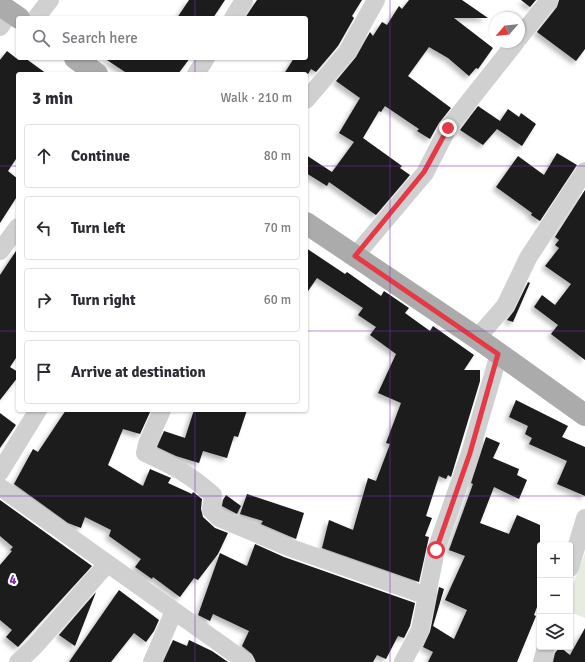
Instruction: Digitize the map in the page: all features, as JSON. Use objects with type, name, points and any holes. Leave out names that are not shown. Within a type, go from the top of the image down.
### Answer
[{"type":"main road","points":[[78,60],[94,72]]},
{"type":"main road","points":[[308,224],[477,338],[498,354],[583,409]]},
{"type":"street","points":[[38,16],[50,0]]},
{"type":"street","points":[[234,16],[244,0]]},
{"type":"street","points":[[308,98],[347,52],[376,0]]},
{"type":"street","points":[[525,30],[549,0]]},
{"type":"street","points":[[355,256],[424,172],[448,128],[511,48]]},
{"type":"street","points":[[197,72],[205,60]]},
{"type":"street","points":[[477,338],[505,306],[528,258],[585,171]]},
{"type":"street","points":[[0,251],[16,230]]},
{"type":"street","points":[[403,662],[420,630],[436,550],[470,453],[498,354]]},
{"type":"street","points":[[0,472],[37,412]]},
{"type":"street","points":[[161,412],[147,444],[145,454],[177,467],[193,477],[213,495],[211,510],[219,518],[288,547],[427,596]]},
{"type":"street","points":[[0,487],[246,662]]},
{"type":"street","points":[[573,558],[585,518]]},
{"type":"street","points":[[18,662],[34,647],[107,564]]},
{"type":"street","points":[[152,662],[174,611]]},
{"type":"street","points":[[542,662],[545,650]]},
{"type":"shaded area","points":[[585,553],[585,618],[573,613],[573,584]]},
{"type":"building","points":[[189,0],[225,0],[214,16],[178,16]]},
{"type":"building","points":[[257,0],[362,0],[352,16],[354,18],[338,46],[316,72],[311,69],[308,74],[308,72],[285,72],[293,60],[308,60],[308,16],[246,16]]},
{"type":"building","points":[[409,0],[462,0],[488,18],[454,18],[489,45],[489,48],[493,48],[478,69],[476,68],[469,76],[448,58],[429,47],[408,76],[451,108],[439,123],[430,139],[417,131],[419,129],[385,106],[381,112],[379,111],[363,138],[402,166],[400,168],[410,175],[376,215],[329,182],[327,186],[308,174],[308,156],[332,172],[354,142],[339,133],[360,98],[336,81],[356,57],[370,32],[373,36],[382,22],[387,25],[399,6],[402,9]]},
{"type":"building","points":[[521,0],[536,0],[530,7]]},
{"type":"building","points":[[559,0],[585,0],[585,49],[576,61],[537,32],[557,7]]},
{"type":"building","points":[[7,51],[16,58],[16,60],[28,60],[44,72],[16,72],[16,159],[8,171],[16,177],[16,198],[0,223],[0,60]]},
{"type":"building","points":[[107,60],[188,60],[180,72],[125,72]]},
{"type":"building","points":[[478,106],[500,121],[508,109],[519,117],[521,113],[536,124],[522,146],[497,129],[483,145],[460,130]]},
{"type":"building","points":[[557,153],[577,165],[540,221],[531,215],[532,213],[496,187],[518,156],[544,175]]},
{"type":"building","points":[[585,190],[585,360],[551,334],[558,325],[534,307],[542,295],[555,305],[571,284],[545,266],[559,248],[555,245],[559,240],[555,237]]},
{"type":"building","points":[[308,249],[345,274],[347,272],[381,296],[384,291],[409,308],[405,313],[430,331],[433,326],[474,355],[464,370],[480,370],[480,381],[451,477],[448,475],[446,479],[439,476],[426,516],[432,518],[425,536],[429,537],[419,582],[322,548],[329,520],[353,530],[368,478],[376,481],[390,444],[386,443],[401,403],[378,393],[396,354],[370,335],[376,327],[358,315],[363,308],[317,278],[308,291]]},
{"type":"building","points":[[16,251],[16,358],[10,367],[16,371],[16,380],[0,400],[0,275]]},
{"type":"building","points":[[528,282],[530,283],[513,322],[507,320],[514,311]]},
{"type":"building","points":[[516,400],[568,426],[562,437],[585,447],[585,496],[557,484],[567,461],[529,444],[532,438],[525,434],[528,426],[509,417]]},
{"type":"building","points":[[65,412],[150,412],[140,434],[123,429],[108,465],[143,486],[150,469],[171,478],[168,483],[192,494],[193,492],[202,499],[201,509],[203,517],[215,528],[228,533],[218,554],[198,580],[194,578],[180,597],[153,577],[152,579],[135,567],[141,559],[109,536],[111,530],[85,517],[81,528],[68,523],[14,484],[33,449],[38,452]]},
{"type":"building","points":[[193,412],[246,412],[238,437],[234,436],[227,458],[203,451],[199,463],[176,456],[157,447],[164,431],[185,438]]},
{"type":"building","points":[[0,413],[16,425],[0,448]]},
{"type":"building","points":[[486,437],[500,443],[493,458],[519,469],[517,475],[527,480],[519,499],[494,487],[480,523],[509,534],[517,515],[540,525],[540,542],[537,542],[537,607],[534,615],[536,616],[517,662],[428,662],[433,652],[423,647],[430,632],[439,587],[444,589],[433,626],[454,639],[467,610],[445,600],[465,556],[449,550],[473,484],[471,483]]},
{"type":"building","points":[[247,494],[304,513],[296,539],[261,524],[263,521],[240,514]]},
{"type":"building","points":[[226,495],[241,506],[237,514],[222,506]]},
{"type":"building","points":[[0,500],[92,566],[18,647],[6,637],[12,630],[0,620],[0,565],[12,551],[10,550],[13,547],[0,536]]},
{"type":"building","points":[[255,544],[284,557],[415,603],[410,626],[404,638],[398,636],[386,659],[377,655],[373,662],[256,662],[252,654],[242,646],[249,631],[213,614],[210,621],[198,615],[220,553],[247,566]]},
{"type":"building","points":[[119,590],[159,620],[154,631],[146,642],[134,633],[111,662],[69,662]]},
{"type":"building","points":[[96,592],[75,646],[59,635]]},
{"type":"building","points":[[585,628],[585,662],[553,662],[555,653],[558,650],[564,650],[570,655]]},
{"type":"building","points":[[173,640],[187,646],[189,640],[212,651],[228,662],[163,662]]},
{"type":"route","points":[[436,550],[470,453],[498,354],[477,338],[355,256],[424,172],[448,128]]}]
